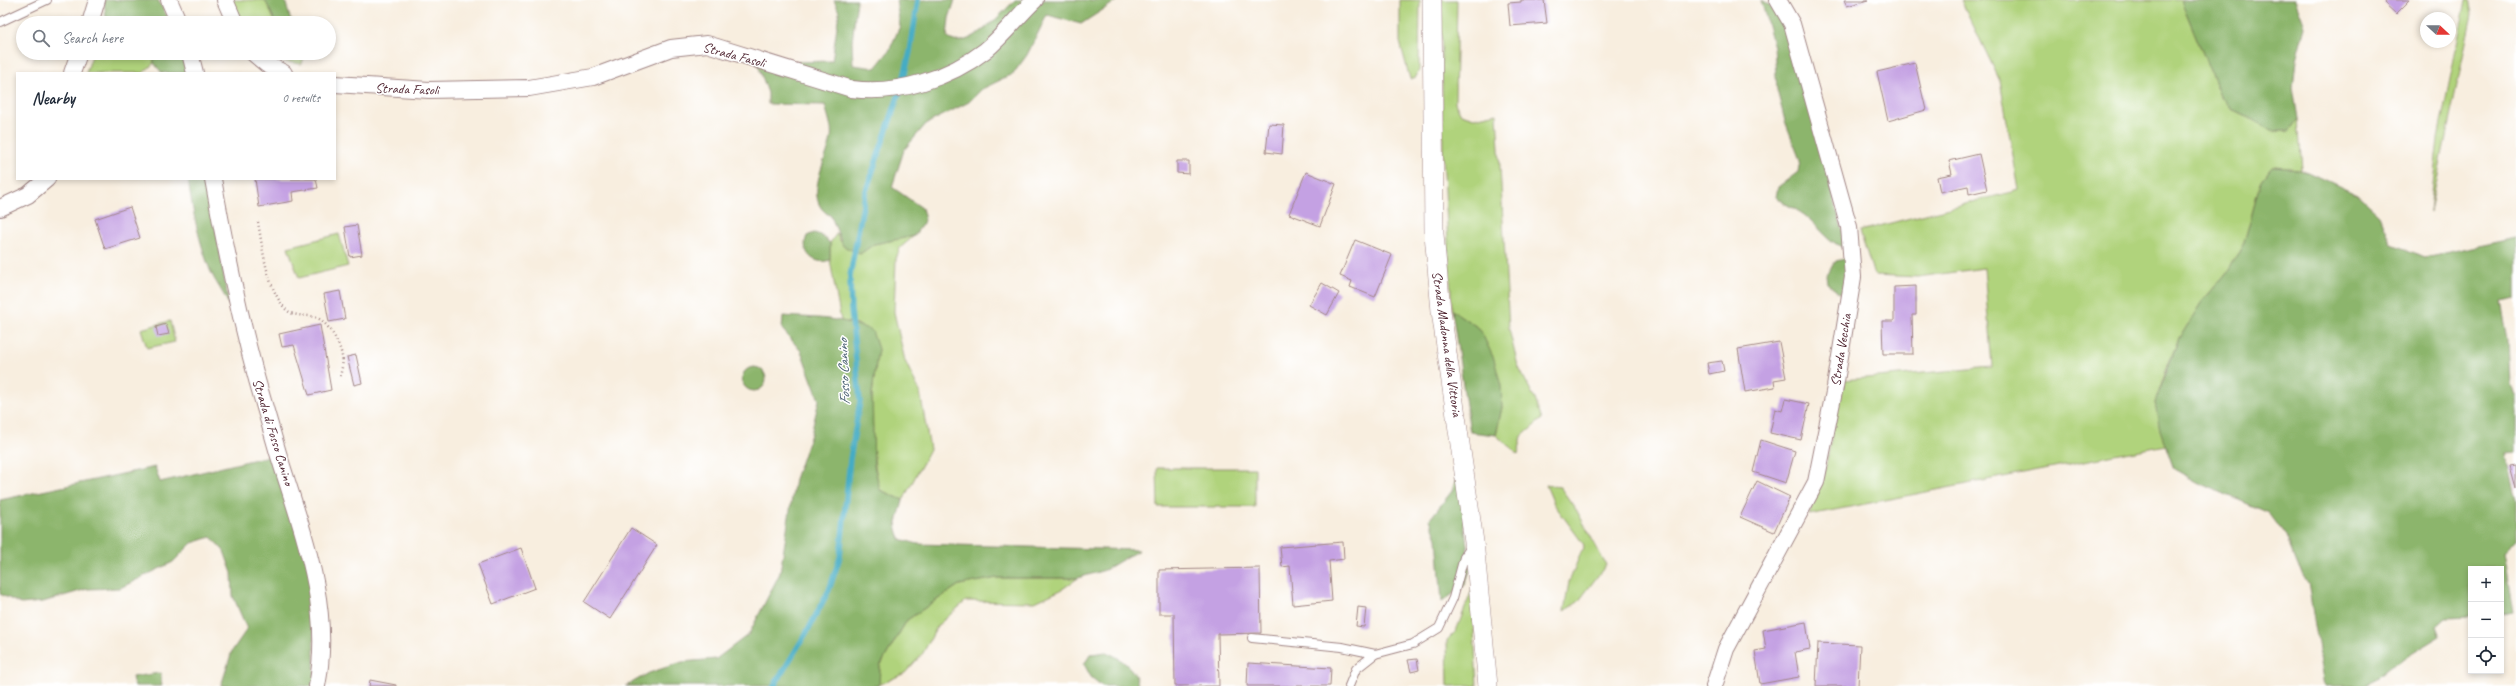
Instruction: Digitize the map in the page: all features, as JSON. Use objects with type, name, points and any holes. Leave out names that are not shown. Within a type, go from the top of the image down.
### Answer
[{"type":"street","points":[[92,16],[97,0]]},
{"type":"street","points":[[169,0],[176,16]]},
{"type":"street","points":[[225,0],[232,16]]},
{"type":"street","name":"Strada Fasoli","points":[[336,84],[429,90],[529,88],[593,78],[671,48],[707,44],[852,89],[867,91],[889,89],[937,78],[972,59],[992,44],[1035,0]]},
{"type":"street","name":"Strada Madonna della Vittoria","points":[[1432,0],[1434,234],[1441,311],[1474,542],[1488,686]]},
{"type":"street","name":"Strada Vecchia","points":[[1714,686],[1726,649],[1816,482],[1835,387],[1853,277],[1849,227],[1792,24],[1778,0]]},
{"type":"street","points":[[72,72],[76,60]]},
{"type":"street","points":[[192,60],[195,72]]},
{"type":"street","points":[[261,60],[282,72]]},
{"type":"street","points":[[0,208],[28,195],[46,180]]},
{"type":"street","name":"Strada di Fosso Canino","points":[[213,180],[236,297],[259,385],[313,570],[320,604],[322,634],[316,686]]},
{"type":"lane","points":[[0,22],[47,0]]},
{"type":"lane","points":[[1349,686],[1356,669],[1375,654],[1413,644],[1439,628],[1454,598],[1464,557],[1474,542]]},
{"type":"lane","points":[[1252,638],[1342,647],[1375,654]]},
{"type":"path","points":[[258,222],[274,290],[283,307],[291,315],[318,318],[327,326],[340,347],[343,358],[340,377]]},
{"type":"green space","points":[[104,0],[158,0],[167,16],[106,16]]},
{"type":"green space","points":[[231,0],[265,0],[273,16],[237,16]]},
{"type":"green space","points":[[265,0],[285,0],[289,16],[273,16]]},
{"type":"green space","points":[[834,0],[857,0],[852,42],[853,65],[875,68],[889,51],[900,26],[896,0],[955,0],[949,18],[947,37],[955,41],[963,41],[973,37],[983,30],[1015,0],[1118,0],[1081,24],[1047,15],[1027,55],[1013,74],[982,89],[969,102],[926,124],[904,150],[892,187],[922,208],[925,220],[914,236],[874,244],[860,254],[843,246],[831,216],[822,209],[818,201],[818,180],[831,138],[831,126],[825,105],[768,104],[768,93],[754,54],[794,62],[832,61],[839,12]]},
{"type":"green space","points":[[1400,0],[1420,0],[1419,70],[1416,77],[1410,79],[1400,42]]},
{"type":"green space","points":[[1441,0],[1457,0],[1455,103],[1461,114],[1474,118],[1497,113],[1509,329],[1518,366],[1535,399],[1542,419],[1522,436],[1518,454],[1496,435],[1502,407],[1480,329],[1452,310],[1443,156]]},
{"type":"green space","points":[[1761,0],[1771,6],[1781,19],[1798,57],[1847,249],[1835,243],[1804,215],[1776,197],[1778,187],[1798,172],[1800,160],[1785,121],[1777,90],[1774,47]]},
{"type":"green space","points":[[1961,0],[2181,0],[2220,95],[2231,109],[2250,117],[2271,131],[2289,131],[2298,119],[2302,169],[2272,167],[2261,181],[2244,243],[2229,270],[2201,303],[2179,339],[2155,403],[2166,445],[1809,515],[1824,475],[1843,380],[1992,367],[1984,268],[1918,277],[1874,275],[1860,231],[2019,190],[2000,81]]},
{"type":"green space","points":[[2181,0],[2295,0],[2305,26],[2296,60],[2293,88],[2298,119],[2289,131],[2271,131],[2250,117],[2231,109],[2220,95]]},
{"type":"green space","points":[[2466,0],[2469,0],[2472,14],[2430,212],[2438,138]]},
{"type":"green space","points":[[91,60],[154,60],[154,63],[144,72],[86,72]]},
{"type":"green space","points":[[154,60],[184,60],[189,72],[161,72],[154,63]]},
{"type":"green space","points":[[274,60],[303,60],[302,64]]},
{"type":"green space","points":[[2272,167],[2302,169],[2358,195],[2379,214],[2392,244],[2425,257],[2516,238],[2516,299],[2501,302],[2508,338],[2510,385],[2516,398],[2516,453],[2505,454],[2516,500],[2516,540],[2503,553],[2513,612],[2504,614],[2504,566],[2468,566],[2468,617],[2446,618],[2437,626],[2441,636],[2390,667],[2366,686],[2325,686],[2308,583],[2298,566],[2286,536],[2269,513],[2199,483],[2174,469],[2160,430],[2155,403],[2179,339],[2201,303],[2229,270],[2244,243],[2261,181]]},
{"type":"green space","points":[[188,180],[207,180],[229,305],[212,274],[202,248]]},
{"type":"green space","points":[[814,233],[821,235],[830,243],[830,260],[819,261],[810,256],[807,252],[805,242],[807,236]]},
{"type":"green space","points":[[837,233],[839,240],[860,254],[874,244],[914,236],[900,248],[896,259],[894,312],[905,361],[920,392],[930,449],[903,500],[880,490],[876,473],[872,437],[873,384],[878,349],[858,324],[841,321],[830,260],[830,243]]},
{"type":"green space","points":[[339,234],[348,266],[299,278],[288,247]]},
{"type":"green space","points":[[1848,258],[1848,293],[1839,293],[1827,283],[1826,274],[1836,261]]},
{"type":"green space","points":[[1452,310],[1480,329],[1494,359],[1501,386],[1502,407],[1496,435],[1470,432]]},
{"type":"green space","points":[[783,316],[839,321],[861,326],[872,331],[878,349],[872,394],[874,465],[880,490],[903,500],[896,526],[900,539],[918,544],[1139,550],[1105,570],[1078,578],[997,578],[959,585],[907,620],[880,666],[879,686],[626,686],[649,673],[682,662],[716,659],[749,634],[780,573],[795,479],[811,434],[819,400],[801,351],[782,329]]},
{"type":"green space","points":[[170,321],[175,342],[147,348],[141,329]]},
{"type":"green space","points":[[754,367],[763,370],[766,379],[763,388],[754,391],[745,388],[742,379],[745,370]]},
{"type":"green space","points":[[269,456],[300,532],[312,580],[315,686],[221,686],[232,651],[247,629],[233,596],[232,573],[224,551],[211,537],[192,543],[173,562],[120,588],[87,589],[43,602],[21,604],[0,594],[0,500],[155,467],[160,482]]},
{"type":"green space","points":[[1157,468],[1255,468],[1255,507],[1158,507]]},
{"type":"green space","points":[[1458,471],[1470,570],[1465,585],[1442,602],[1437,538],[1430,519],[1452,491]]},
{"type":"green space","points":[[1546,485],[1560,487],[1577,511],[1606,565],[1578,602],[1564,611],[1569,582],[1584,545],[1554,504]]},
{"type":"green space","points":[[997,578],[1078,578],[1061,590],[1035,602],[966,601],[938,625],[923,653],[905,673],[879,685],[880,666],[907,620],[959,585]]},
{"type":"green space","points":[[1472,590],[1477,686],[1448,686],[1447,640],[1456,631]]},
{"type":"green space","points":[[1106,652],[1127,665],[1135,675],[1138,686],[1102,686],[1091,677],[1084,664],[1091,654]]},
{"type":"green space","points":[[160,673],[162,686],[134,686],[132,677]]},
{"type":"building","points":[[1521,0],[1544,0],[1547,23],[1510,26],[1508,3],[1521,2]]},
{"type":"building","points":[[1844,0],[1868,0],[1847,6]]},
{"type":"building","points":[[2386,0],[2410,0],[2396,14],[2384,3]]},
{"type":"building","points":[[1915,63],[1926,110],[1888,121],[1877,72]]},
{"type":"building","points":[[1269,124],[1284,125],[1282,154],[1266,152]]},
{"type":"building","points":[[1979,154],[1987,190],[1969,194],[1968,186],[1940,192],[1937,177],[1952,174],[1949,161]]},
{"type":"building","points":[[1177,161],[1189,161],[1189,174],[1177,173]]},
{"type":"building","points":[[1306,172],[1336,184],[1320,226],[1289,214]]},
{"type":"building","points":[[255,180],[316,180],[318,188],[292,192],[293,201],[259,207]]},
{"type":"building","points":[[130,207],[140,238],[105,249],[95,219]]},
{"type":"building","points":[[357,225],[362,255],[350,257],[345,227]]},
{"type":"building","points":[[1355,240],[1392,255],[1375,297],[1350,287],[1352,281],[1340,276]]},
{"type":"building","points":[[1322,283],[1339,293],[1327,315],[1309,305]]},
{"type":"building","points":[[1916,286],[1916,315],[1912,315],[1913,354],[1883,354],[1882,321],[1894,321],[1894,287]]},
{"type":"building","points":[[340,291],[345,319],[329,322],[324,294]]},
{"type":"building","points":[[166,324],[169,334],[158,336],[156,327]]},
{"type":"building","points":[[320,325],[331,390],[309,395],[294,345],[282,347],[279,334]]},
{"type":"building","points":[[1779,342],[1786,378],[1774,380],[1775,387],[1745,392],[1738,349]]},
{"type":"building","points":[[356,355],[362,383],[354,385],[347,357]]},
{"type":"building","points":[[1722,361],[1724,371],[1709,374],[1707,363]]},
{"type":"building","points":[[1785,399],[1809,404],[1801,440],[1770,433],[1775,409],[1782,411]]},
{"type":"building","points":[[1761,440],[1795,451],[1786,483],[1753,472]]},
{"type":"building","points":[[2516,466],[2516,489],[2510,467]]},
{"type":"building","points":[[1757,481],[1790,497],[1774,532],[1740,517]]},
{"type":"building","points":[[631,528],[657,545],[610,619],[584,602]]},
{"type":"building","points":[[1343,542],[1344,559],[1329,561],[1332,601],[1293,605],[1290,566],[1282,567],[1280,547]]},
{"type":"building","points":[[521,548],[535,588],[493,604],[478,564]]},
{"type":"building","points":[[1260,568],[1261,633],[1218,634],[1219,686],[1175,686],[1174,614],[1159,614],[1159,570]]},
{"type":"building","points":[[1358,607],[1366,608],[1364,627],[1356,626]]},
{"type":"building","points":[[1806,622],[1810,649],[1795,652],[1799,677],[1760,684],[1755,651],[1766,649],[1763,630]]},
{"type":"building","points":[[1818,643],[1860,645],[1858,686],[1816,686]]},
{"type":"building","points":[[1417,659],[1419,670],[1411,672],[1408,660]]},
{"type":"building","points":[[1248,663],[1331,668],[1330,686],[1247,686]]},
{"type":"building","points":[[370,680],[396,685],[396,686],[369,686]]},
{"type":"waterway","name":"Fosso Canino","points":[[903,81],[910,52],[918,0]]},
{"type":"waterway","name":"Fosso Canino","points":[[774,686],[808,630],[829,590],[840,557],[850,459],[860,401],[851,310],[850,276],[865,194],[899,94]]}]
